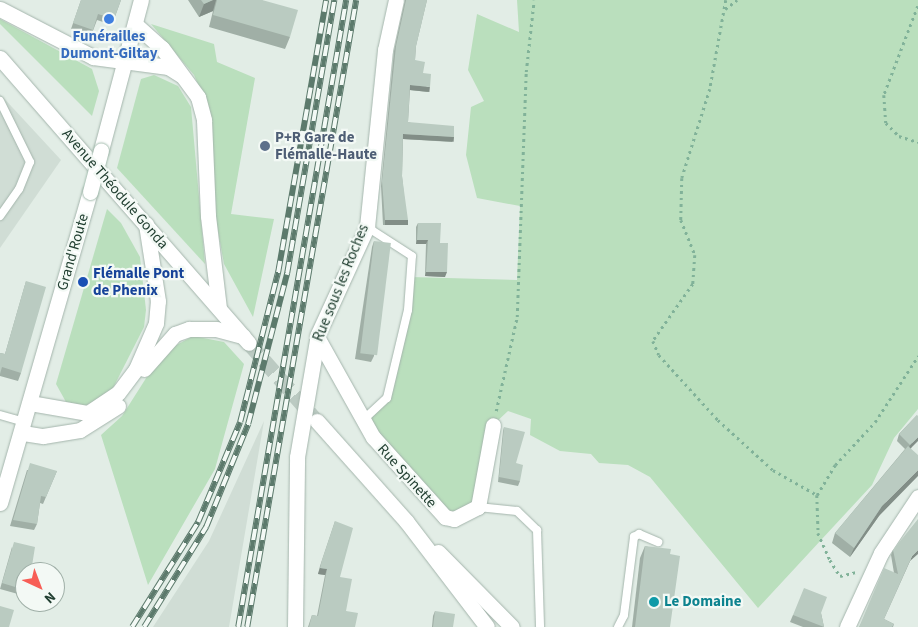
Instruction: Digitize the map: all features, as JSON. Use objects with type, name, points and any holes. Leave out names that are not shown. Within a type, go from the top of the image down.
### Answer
[{"type":"main road","name":"Grand'Route","points":[[0,503],[24,428],[142,0]]},
{"type":"main road","name":"Rue sous les Roches","points":[[295,627],[297,458],[317,336],[366,227],[385,50],[396,0]]},
{"type":"main road","points":[[0,9],[93,57],[168,67],[186,78]]},
{"type":"main road","points":[[135,24],[150,34],[186,78],[204,120],[208,216],[219,308]]},
{"type":"main road","name":"Avenue Théodule Gonda","points":[[0,58],[246,339],[216,329],[174,334],[112,412],[95,424],[66,434],[24,428]]},
{"type":"main road","points":[[30,403],[88,413],[118,393],[136,369],[156,323],[158,301],[145,223]]},
{"type":"main road","name":"Rue Spinette","points":[[317,336],[362,421],[445,517],[454,519],[478,507]]},
{"type":"main road","points":[[317,421],[406,521],[512,627]]},
{"type":"main road","points":[[478,507],[493,425]]},
{"type":"main road","points":[[847,627],[881,553],[918,497]]},
{"type":"main road","points":[[406,521],[486,627]]},
{"type":"lane","points":[[0,101],[30,162],[19,189],[0,216]]},
{"type":"lane","points":[[362,421],[387,398],[408,310],[412,256],[366,227]]},
{"type":"lane","points":[[0,415],[24,428]]},
{"type":"lane","points":[[478,507],[517,511],[538,530],[540,627]]},
{"type":"lane","points":[[618,627],[624,615],[634,537],[639,534],[658,542]]},
{"type":"path","points":[[493,425],[517,317],[526,72],[534,0]]},
{"type":"path","points":[[726,0],[710,88],[682,178],[681,220],[695,255],[693,284],[653,341],[659,355],[718,420],[773,470],[817,495]]},
{"type":"path","points":[[725,9],[737,0]]},
{"type":"path","points":[[918,6],[884,95],[886,123],[899,136],[918,142]]},
{"type":"path","points":[[850,576],[840,576],[818,533],[817,495],[835,465],[875,422],[918,356]]},
{"type":"shaded area","points":[[0,94],[61,160],[0,248]]},
{"type":"shaded area","points":[[264,421],[229,627],[153,627],[209,541]]},
{"type":"green space","points":[[517,0],[918,0],[918,409],[894,438],[872,485],[758,608],[650,477],[628,465],[599,463],[591,454],[560,451],[530,435],[531,419],[508,411],[493,425],[478,507],[454,519],[362,421],[387,398],[411,277],[517,280],[520,206],[477,198],[466,155],[471,107],[484,101],[468,70],[477,14],[519,32]]},
{"type":"green space","points":[[0,19],[92,69],[99,91],[92,116],[0,24]]},
{"type":"green space","points":[[151,24],[214,44],[217,62],[255,78],[231,214],[274,219],[253,317],[224,264],[216,220],[209,109],[194,75]]},
{"type":"green space","points":[[154,75],[178,86],[191,107],[205,264],[117,168],[141,79]]},
{"type":"green space","points":[[107,209],[121,223],[140,257],[146,310],[144,327],[111,392],[85,406],[66,402],[56,384]]},
{"type":"green space","points":[[193,336],[224,342],[244,364],[215,469],[148,585],[101,435],[122,416],[162,353]]},
{"type":"building","points":[[81,0],[121,0],[114,19],[98,14],[93,30],[73,23]]},
{"type":"building","points":[[201,0],[213,0],[204,4]]},
{"type":"building","points":[[217,0],[262,0],[298,10],[290,37],[213,15]]},
{"type":"building","points":[[406,0],[427,0],[416,46],[415,60],[425,62],[423,73],[431,74],[430,87],[410,85],[408,122],[454,126],[454,137],[403,134],[402,176],[408,220],[385,220],[382,181],[396,46]]},
{"type":"building","points":[[418,223],[441,223],[440,243],[448,243],[447,272],[426,272],[428,240],[417,240]]},
{"type":"building","points":[[374,241],[391,243],[377,355],[360,353]]},
{"type":"building","points":[[26,281],[46,287],[21,373],[2,367],[0,374],[0,353],[5,354]]},
{"type":"building","points":[[917,415],[918,437],[910,445],[899,434]]},
{"type":"building","points":[[504,427],[525,432],[516,463],[523,465],[520,481],[499,477]]},
{"type":"building","points":[[908,446],[918,455],[918,470],[882,506],[854,548],[835,533]]},
{"type":"building","points":[[30,463],[57,471],[46,497],[41,496],[37,524],[13,520]]},
{"type":"building","points":[[918,519],[918,550],[912,556],[884,619],[894,624],[892,627],[859,627],[884,568],[898,574],[893,550]]},
{"type":"building","points":[[335,521],[353,528],[340,577],[352,579],[346,611],[358,613],[355,627],[309,627],[312,615],[318,616],[327,569],[320,568]]},
{"type":"building","points":[[14,542],[35,547],[33,562],[15,562],[15,587],[2,583]]},
{"type":"building","name":"Le Domaine","points":[[645,546],[671,549],[670,554],[680,556],[670,627],[635,627]]},
{"type":"building","points":[[804,588],[827,597],[821,613],[824,627],[793,615]]},
{"type":"building","points":[[0,606],[14,610],[9,627],[0,627]]},
{"type":"building","points":[[435,611],[455,614],[453,627],[433,627]]},
{"type":"tunnel","points":[[249,343],[317,421]]},
{"type":"railway","points":[[132,627],[198,522],[240,422],[278,272],[326,0]]},
{"type":"railway","points":[[144,627],[206,527],[248,424],[287,273],[334,0]]},
{"type":"railway","points":[[238,627],[346,0]]},
{"type":"railway","points":[[247,627],[356,0]]},
{"type":"place","name":"Funérailles Dumont-Giltay","points":[[109,19]]},
{"type":"place","name":"P+R Gare de Flémalle-Haute","points":[[265,146]]},
{"type":"place","name":"Flémalle Pont de Phenix","points":[[83,282]]},
{"type":"place","name":"Le Domaine","points":[[654,602]]}]
